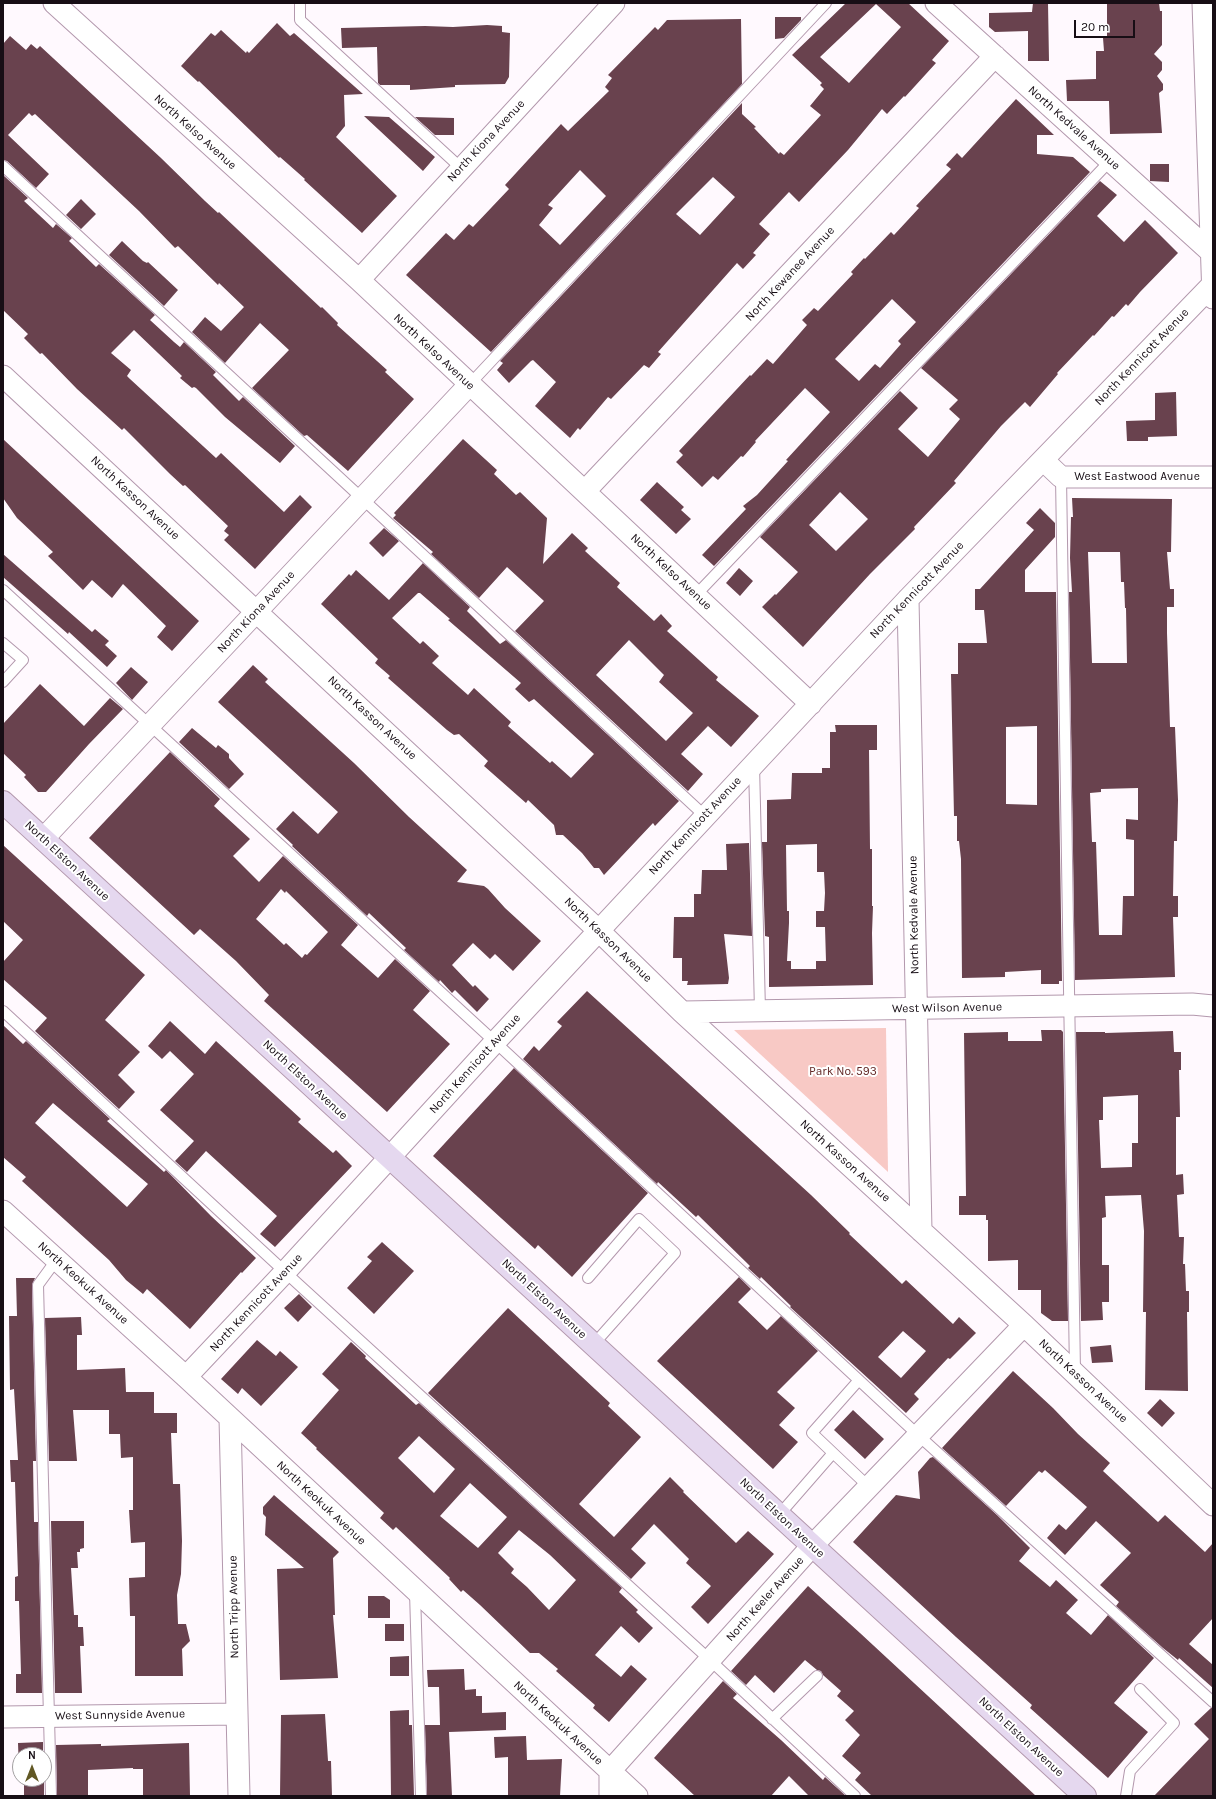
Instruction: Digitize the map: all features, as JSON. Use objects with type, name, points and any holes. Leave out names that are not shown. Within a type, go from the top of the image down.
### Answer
[{"type":"main road","name":"North Elston Avenue","points":[[3,802],[1085,1796]]},
{"type":"street","name":"North Kelso Avenue","points":[[54,3],[359,280],[469,385],[585,491],[811,704]]},
{"type":"street","name":"North Kiona Avenue","points":[[359,280],[614,3]]},
{"type":"street","name":"North Kedvale Avenue","points":[[936,3],[1212,253]]},
{"type":"street","points":[[1203,3],[1213,299]]},
{"type":"street","name":"North Kewanee Avenue","points":[[585,491],[995,56]]},
{"type":"street","name":"North Kennicott Avenue","points":[[186,1377],[285,1272],[598,930],[908,599],[1213,284]]},
{"type":"street","name":"North Kasson Avenue","points":[[3,376],[598,930],[682,1012],[1024,1325],[1213,1505]]},
{"type":"street","name":"North Kiona Avenue","points":[[43,839],[469,385]]},
{"type":"street","name":"West Eastwood Avenue","points":[[1043,460],[1061,477],[1213,476]]},
{"type":"street","name":"North Kedvale Avenue","points":[[908,599],[921,1231]]},
{"type":"street","name":"West Wilson Avenue","points":[[682,1012],[1192,1004],[1213,1006]]},
{"type":"street","name":"North Keokuk Avenue","points":[[3,1211],[186,1377],[637,1796]]},
{"type":"street","name":"North Keeler Avenue","points":[[610,1771],[812,1546],[1024,1325]]},
{"type":"street","name":"North Tripp Avenue","points":[[230,1418],[239,1796]]},
{"type":"street","name":"West Sunnyside Avenue","points":[[3,1717],[237,1714]]},
{"type":"street","points":[[610,1771],[610,1796]]},
{"type":"lane","points":[[300,3],[300,20],[461,168]]},
{"type":"lane","points":[[469,385],[826,3]]},
{"type":"lane","points":[[695,596],[1110,161]]},
{"type":"lane","points":[[3,166],[705,816]]},
{"type":"lane","points":[[1061,477],[1075,1374]]},
{"type":"lane","points":[[3,590],[495,1042],[918,1436],[1213,1702]]},
{"type":"lane","points":[[3,642],[23,660],[3,682]]},
{"type":"lane","points":[[754,764],[760,1011]]},
{"type":"lane","points":[[3,1011],[285,1272],[710,1660],[855,1796]]},
{"type":"lane","points":[[588,1278],[639,1219],[675,1252],[593,1345]]},
{"type":"lane","points":[[51,1796],[38,1285],[57,1259]]},
{"type":"lane","points":[[859,1380],[812,1433],[868,1488]]},
{"type":"lane","points":[[779,1515],[833,1453]]},
{"type":"lane","points":[[415,1590],[421,1796]]},
{"type":"lane","points":[[772,1719],[817,1676]]},
{"type":"lane","points":[[1126,1796],[1130,1771],[1174,1723],[1140,1689]]},
{"type":"green space","name":"Park No. 593","points":[[886,1028],[888,1172],[734,1030]]},
{"type":"building","points":[[846,3],[908,3],[949,41],[932,60],[936,63],[905,97],[904,96],[887,114],[882,109],[848,150],[799,202],[789,192],[759,224],[770,234],[753,253],[756,255],[743,269],[737,263],[658,352],[661,354],[649,368],[644,365],[611,399],[608,397],[580,430],[578,428],[570,438],[535,406],[556,382],[533,360],[509,383],[497,370],[503,363],[500,361],[742,103],[742,114],[756,127],[754,128],[779,154],[780,152],[784,155],[821,115],[810,106],[824,89],[820,85],[822,83],[792,55]],"holes":[[[876,4],[901,27],[849,83],[820,57]],[[713,177],[735,197],[700,235],[676,214]]]},
{"type":"building","points":[[1033,3],[1048,3],[1049,61],[1028,61],[1028,31],[995,32],[989,27],[989,13],[1032,12]]},
{"type":"building","points":[[1107,3],[1159,3],[1160,11],[1162,11],[1162,45],[1154,54],[1162,62],[1162,70],[1157,76],[1163,84],[1163,90],[1159,93],[1162,133],[1110,134],[1109,101],[1067,101],[1066,80],[1096,79],[1096,51],[1104,51],[1103,38],[1107,38]]},
{"type":"building","points":[[775,17],[801,17],[801,20],[784,38],[775,39]]},
{"type":"building","points":[[741,19],[742,84],[491,352],[406,275],[446,233],[454,240],[469,224],[473,227],[509,189],[505,185],[561,124],[568,131],[609,91],[605,87],[612,78],[608,75],[655,27],[658,30],[667,20]],"holes":[[[580,170],[606,196],[560,245],[539,225],[553,208],[548,205]]]},
{"type":"building","points":[[277,23],[290,36],[294,33],[363,94],[344,95],[345,126],[336,137],[397,196],[362,233],[181,66],[211,33],[215,36],[221,30],[246,53],[247,51],[249,53]]},
{"type":"building","points":[[487,25],[502,26],[502,32],[510,33],[509,77],[505,84],[455,85],[455,87],[410,90],[410,85],[380,85],[378,83],[377,47],[342,48],[341,28],[425,26],[453,27]]},
{"type":"building","points":[[10,36],[26,50],[31,44],[37,49],[40,46],[161,158],[205,201],[218,213],[219,212],[321,308],[322,307],[338,323],[337,325],[387,370],[385,372],[414,399],[348,471],[307,435],[304,436],[252,388],[289,350],[260,323],[225,363],[192,332],[205,317],[221,331],[244,307],[219,283],[218,285],[178,246],[175,248],[139,211],[35,114],[32,116],[29,113],[8,135],[49,174],[36,188],[7,161],[3,160],[3,44]]},
{"type":"building","points":[[1016,99],[1054,135],[1037,135],[1037,154],[1073,157],[1090,172],[714,566],[702,555],[746,509],[743,506],[757,495],[788,461],[786,460],[830,412],[805,388],[755,441],[756,442],[743,457],[741,456],[718,480],[713,476],[702,487],[676,462],[683,455],[679,451],[750,375],[751,376],[767,359],[773,364],[807,325],[802,320],[814,308],[818,311],[853,274],[851,272],[864,258],[865,259],[891,232],[894,235],[919,208],[916,206],[951,169],[946,165],[957,153],[962,158]],"holes":[[[892,299],[916,322],[898,341],[901,344],[880,368],[875,364],[859,381],[835,359]]]},
{"type":"building","points":[[364,116],[389,117],[435,157],[423,171]]},
{"type":"building","points":[[415,117],[454,118],[454,135],[435,135]]},
{"type":"building","points":[[1150,164],[1169,164],[1169,182],[1150,181]]},
{"type":"building","points":[[3,175],[28,198],[24,201],[53,228],[56,224],[72,238],[69,241],[96,267],[99,264],[155,315],[150,320],[180,347],[184,342],[216,372],[213,375],[239,401],[243,397],[295,446],[280,463],[225,417],[196,388],[192,388],[180,378],[182,376],[134,330],[111,353],[131,370],[127,376],[130,379],[216,458],[221,453],[284,512],[300,495],[312,507],[255,569],[224,540],[229,535],[224,531],[228,526],[185,485],[183,486],[170,474],[124,428],[122,430],[77,389],[42,353],[40,354],[24,338],[28,334],[3,310]]},
{"type":"building","points":[[1100,181],[1117,195],[1097,216],[1124,242],[1145,220],[1178,253],[1128,306],[1126,304],[1114,317],[1112,316],[1094,336],[1093,335],[1057,373],[1058,374],[1030,407],[1025,402],[1001,426],[954,481],[956,483],[914,527],[915,529],[870,574],[803,647],[762,607],[798,572],[760,537],[900,391],[918,408],[898,429],[928,457],[960,419],[949,409],[958,400],[921,368]],"holes":[[[840,492],[868,519],[836,551],[809,525]]]},
{"type":"building","points":[[81,199],[96,214],[81,229],[66,215]]},
{"type":"building","points":[[122,241],[143,261],[148,262],[178,290],[164,306],[109,255]]},
{"type":"building","points":[[1176,392],[1177,436],[1148,437],[1148,441],[1127,441],[1126,421],[1155,420],[1155,393]]},
{"type":"building","points":[[3,439],[199,621],[172,651],[157,637],[166,626],[123,584],[112,598],[92,580],[83,590],[48,556],[53,552],[17,518],[3,498]]},
{"type":"building","points":[[463,439],[497,470],[494,474],[516,495],[520,492],[547,518],[543,564],[572,533],[588,548],[585,551],[620,583],[617,587],[654,621],[661,614],[672,626],[667,631],[718,677],[716,680],[759,716],[731,747],[708,726],[681,754],[703,774],[688,791],[515,631],[544,601],[507,567],[479,598],[431,554],[433,552],[393,518],[396,515],[394,513]],"holes":[[[629,640],[664,675],[659,682],[693,713],[666,741],[596,675]]]},
{"type":"building","points":[[657,482],[684,507],[681,510],[691,519],[676,534],[640,500]]},
{"type":"building","points":[[1072,498],[1172,499],[1171,552],[1167,552],[1170,589],[1174,589],[1174,607],[1167,607],[1167,633],[1170,727],[1175,727],[1178,800],[1177,841],[1174,841],[1173,896],[1178,896],[1178,917],[1173,917],[1175,977],[1075,980],[1069,592],[1072,592],[1070,558],[1071,517],[1073,517]],"holes":[[[1088,552],[1120,552],[1121,582],[1124,582],[1126,608],[1127,663],[1092,663]],[[1138,788],[1138,820],[1126,819],[1126,839],[1134,840],[1134,896],[1123,896],[1122,935],[1099,935],[1096,842],[1092,842],[1090,793],[1101,792],[1101,789]]]},
{"type":"building","points":[[1040,508],[1055,523],[1055,537],[1025,570],[1025,592],[1056,592],[1062,981],[1059,981],[1059,984],[1041,984],[1041,970],[1005,972],[1005,977],[962,978],[961,859],[959,841],[957,841],[957,816],[954,816],[951,674],[958,674],[958,643],[987,643],[984,610],[975,610],[975,589],[980,589],[1034,530],[1026,523]],"holes":[[[1037,726],[1037,805],[1006,804],[1006,727]]]},
{"type":"building","points":[[384,528],[399,541],[383,557],[369,543]]},
{"type":"building","points":[[3,554],[92,632],[95,629],[109,641],[105,645],[117,656],[107,667],[69,632],[68,634],[3,577]]},
{"type":"building","points":[[423,563],[470,607],[467,611],[500,644],[506,640],[679,801],[655,826],[653,823],[604,875],[599,868],[594,868],[582,853],[563,835],[556,835],[554,825],[528,800],[526,803],[484,766],[488,761],[459,734],[454,735],[447,730],[388,678],[390,676],[375,663],[378,659],[321,604],[349,574],[351,576],[356,570],[389,600]],"holes":[[[418,593],[420,593],[450,619],[448,620],[521,683],[515,689],[529,702],[534,699],[594,754],[571,778],[552,761],[550,763],[508,726],[511,722],[474,688],[468,695],[432,663],[439,656],[423,641],[420,644],[392,618]]]},
{"type":"building","points":[[739,568],[753,581],[740,596],[726,583]]},
{"type":"building","points":[[253,665],[268,679],[265,682],[354,763],[409,817],[467,870],[457,882],[484,886],[505,908],[541,941],[513,971],[495,954],[490,959],[473,943],[452,965],[473,987],[475,985],[489,999],[477,1012],[455,990],[452,993],[440,980],[439,982],[404,950],[406,948],[369,913],[367,916],[292,846],[293,845],[276,829],[293,811],[318,834],[338,812],[218,702]]},
{"type":"building","points":[[131,667],[148,682],[132,700],[116,683]]},
{"type":"building","points":[[40,684],[84,726],[110,698],[123,709],[46,792],[38,792],[24,777],[26,775],[3,753],[3,724]]},
{"type":"building","points":[[835,725],[877,725],[877,750],[869,750],[870,849],[872,849],[873,906],[873,985],[769,987],[769,937],[765,936],[762,842],[767,842],[767,800],[791,799],[792,773],[822,773],[822,768],[830,768],[830,732],[836,732]],"holes":[[[817,844],[817,872],[824,872],[824,911],[816,911],[816,927],[825,927],[826,961],[816,961],[816,969],[791,969],[791,961],[787,961],[789,911],[787,911],[786,845]]]},
{"type":"building","points":[[192,728],[216,748],[218,745],[229,754],[229,758],[244,774],[229,789],[179,742]]},
{"type":"building","points":[[170,752],[220,799],[214,806],[250,839],[233,856],[259,882],[283,856],[358,925],[341,945],[378,978],[395,959],[430,991],[413,1010],[450,1044],[387,1112],[264,1001],[269,995],[236,961],[200,929],[194,935],[89,838]],"holes":[[[281,889],[285,893],[286,891],[328,932],[307,955],[305,954],[302,958],[286,943],[284,945],[256,919]]]},
{"type":"building","points":[[749,843],[752,936],[724,934],[729,978],[728,984],[687,985],[688,981],[682,981],[682,958],[673,958],[674,917],[694,917],[694,894],[701,894],[702,870],[727,870],[726,844]]},
{"type":"building","points":[[3,845],[145,975],[105,1020],[140,1052],[118,1075],[135,1092],[119,1109],[35,1031],[47,1018],[3,979],[3,962],[23,940],[3,921]]},
{"type":"building","points":[[587,991],[811,1195],[850,1233],[849,1234],[902,1284],[906,1280],[953,1324],[959,1317],[976,1333],[950,1359],[948,1358],[914,1394],[919,1399],[906,1413],[790,1307],[791,1306],[761,1277],[760,1279],[748,1268],[750,1266],[698,1215],[696,1217],[658,1182],[657,1184],[523,1059],[534,1046],[539,1051],[562,1026],[557,1022]],"holes":[[[903,1331],[926,1351],[901,1378],[878,1357]]]},
{"type":"building","points":[[170,1021],[205,1054],[216,1041],[301,1119],[298,1122],[333,1153],[336,1150],[352,1166],[275,1247],[260,1234],[277,1216],[206,1151],[187,1172],[175,1161],[194,1141],[160,1110],[194,1074],[170,1051],[162,1059],[148,1046]]},
{"type":"building","points":[[3,1025],[23,1044],[26,1041],[110,1119],[107,1121],[164,1172],[166,1170],[211,1216],[256,1258],[242,1273],[241,1272],[190,1329],[147,1289],[143,1294],[126,1280],[109,1260],[22,1181],[26,1177],[3,1157]],"holes":[[[53,1103],[148,1184],[127,1207],[35,1123]]]},
{"type":"building","points":[[1041,1030],[1061,1030],[1063,1032],[1068,1321],[1052,1321],[1041,1313],[1041,1290],[1018,1290],[1018,1260],[988,1261],[988,1220],[986,1220],[986,1215],[959,1215],[959,1196],[966,1196],[964,1033],[1008,1032],[1008,1041],[1042,1041]]},
{"type":"building","points":[[1173,1031],[1174,1052],[1181,1052],[1181,1070],[1179,1070],[1180,1117],[1176,1117],[1176,1175],[1183,1174],[1184,1194],[1177,1195],[1179,1237],[1184,1237],[1183,1264],[1185,1264],[1186,1291],[1189,1291],[1189,1312],[1187,1312],[1188,1391],[1145,1390],[1146,1312],[1143,1312],[1144,1231],[1141,1195],[1105,1196],[1106,1217],[1102,1218],[1102,1265],[1109,1265],[1109,1302],[1102,1302],[1103,1320],[1081,1321],[1076,1032],[1105,1033]],"holes":[[[1138,1095],[1138,1143],[1132,1143],[1132,1167],[1101,1168],[1099,1120],[1103,1120],[1103,1097]]]},
{"type":"building","points":[[514,1068],[648,1193],[572,1277],[538,1245],[535,1249],[433,1156]]},
{"type":"building","points":[[382,1242],[414,1271],[374,1314],[347,1288],[372,1261],[367,1257]]},
{"type":"building","points":[[739,1277],[751,1289],[738,1302],[767,1330],[781,1316],[818,1351],[777,1392],[795,1408],[779,1425],[798,1442],[773,1469],[657,1361]]},
{"type":"building","points":[[16,1278],[35,1278],[32,1285],[36,1461],[33,1461],[34,1522],[38,1522],[42,1693],[16,1693],[16,1674],[21,1674],[19,1601],[15,1601],[15,1577],[18,1576],[15,1482],[11,1482],[10,1460],[18,1460],[14,1389],[10,1390],[9,1316],[17,1316]]},
{"type":"building","points":[[299,1294],[312,1307],[298,1322],[284,1308]]},
{"type":"building","points":[[508,1308],[610,1403],[608,1406],[641,1437],[579,1504],[614,1537],[670,1477],[684,1491],[683,1492],[736,1543],[748,1531],[774,1554],[708,1624],[691,1607],[711,1586],[686,1563],[689,1559],[654,1524],[631,1549],[646,1563],[631,1579],[428,1393]]},
{"type":"building","points":[[81,1317],[82,1335],[77,1335],[77,1370],[125,1368],[126,1392],[154,1392],[154,1413],[177,1413],[177,1433],[171,1433],[173,1484],[180,1484],[182,1541],[181,1574],[177,1595],[178,1624],[186,1624],[190,1641],[182,1649],[183,1676],[135,1676],[135,1616],[130,1616],[129,1578],[145,1577],[145,1542],[131,1543],[129,1510],[133,1510],[133,1457],[121,1458],[120,1434],[109,1434],[109,1410],[73,1410],[77,1461],[49,1461],[45,1318]]},
{"type":"building","points":[[257,1340],[276,1356],[280,1351],[298,1367],[261,1406],[242,1388],[238,1394],[221,1379]]},
{"type":"building","points":[[351,1342],[366,1356],[365,1358],[416,1405],[419,1403],[622,1588],[619,1592],[638,1610],[636,1612],[653,1628],[639,1643],[621,1626],[595,1655],[621,1677],[631,1665],[647,1679],[609,1722],[593,1708],[595,1705],[556,1671],[558,1669],[539,1653],[530,1653],[480,1605],[463,1590],[461,1592],[449,1579],[450,1578],[396,1527],[393,1530],[380,1518],[384,1513],[301,1433],[339,1390],[322,1374]],"holes":[[[419,1436],[455,1469],[434,1493],[398,1458]],[[470,1483],[507,1517],[478,1548],[440,1516]],[[519,1530],[550,1555],[576,1580],[549,1610],[511,1573],[514,1569],[498,1553]]]},
{"type":"building","points":[[1111,1345],[1113,1362],[1092,1363],[1090,1347]]},
{"type":"building","points":[[1013,1371],[1110,1463],[1103,1471],[1158,1522],[1165,1515],[1205,1552],[1213,1543],[1213,1618],[1189,1644],[1213,1665],[1213,1688],[1179,1658],[1178,1660],[1163,1648],[1116,1606],[1119,1602],[1100,1585],[1131,1553],[1096,1521],[1065,1555],[1047,1538],[1059,1524],[1066,1530],[1087,1507],[1045,1470],[1042,1473],[1039,1471],[1006,1506],[942,1448]]},
{"type":"building","points":[[1160,1399],[1175,1413],[1162,1427],[1147,1413]]},
{"type":"building","points":[[853,1410],[884,1439],[865,1459],[834,1430]]},
{"type":"building","points":[[933,1457],[997,1515],[1030,1548],[1019,1561],[1050,1587],[1056,1580],[1078,1600],[1066,1613],[1091,1635],[1108,1615],[1154,1658],[1114,1703],[1148,1732],[1108,1778],[1030,1708],[1032,1705],[853,1542],[896,1495],[920,1499],[918,1472],[930,1458]]},
{"type":"building","points":[[274,1495],[339,1552],[333,1558],[335,1615],[333,1615],[338,1678],[280,1680],[277,1569],[304,1568],[265,1535],[266,1517],[263,1514],[263,1507]]},
{"type":"building","points":[[51,1521],[84,1521],[84,1548],[80,1549],[80,1552],[77,1552],[78,1568],[71,1568],[74,1615],[78,1615],[78,1627],[83,1627],[84,1646],[80,1646],[82,1693],[55,1693]]},
{"type":"building","points":[[808,1586],[1036,1796],[872,1796],[855,1780],[861,1773],[842,1756],[860,1735],[845,1720],[854,1711],[837,1696],[841,1691],[823,1675],[821,1671],[817,1670],[805,1660],[774,1693],[755,1675],[746,1685],[731,1671]]},
{"type":"building","points":[[368,1596],[384,1596],[390,1600],[390,1618],[368,1618]]},
{"type":"building","points":[[385,1624],[404,1624],[404,1641],[385,1641]]},
{"type":"building","points":[[409,1656],[409,1676],[390,1676],[390,1657]]},
{"type":"building","points":[[464,1669],[465,1690],[476,1689],[476,1696],[482,1696],[482,1713],[506,1712],[506,1730],[449,1732],[452,1796],[427,1796],[425,1725],[440,1725],[439,1687],[428,1687],[427,1670]]},
{"type":"building","points":[[723,1681],[737,1694],[733,1698],[781,1740],[823,1780],[825,1777],[846,1796],[809,1796],[789,1776],[771,1796],[695,1796],[654,1758]]},
{"type":"building","points":[[1211,1708],[1213,1708],[1213,1796],[1154,1796],[1209,1739],[1194,1724]]},
{"type":"building","points":[[409,1710],[409,1725],[412,1725],[414,1796],[391,1796],[390,1711]]},
{"type":"building","points":[[325,1714],[328,1761],[331,1761],[332,1796],[280,1796],[281,1715]]},
{"type":"building","points":[[526,1736],[527,1760],[562,1759],[560,1796],[508,1796],[508,1757],[495,1758],[494,1737]]},
{"type":"building","points":[[43,1742],[43,1747],[18,1747],[18,1743]]},
{"type":"building","points":[[189,1743],[190,1796],[143,1796],[143,1769],[133,1768],[88,1770],[88,1796],[57,1796],[56,1745],[101,1744],[101,1746]]},
{"type":"building","points":[[24,1787],[44,1787],[44,1796],[24,1796]]}]
